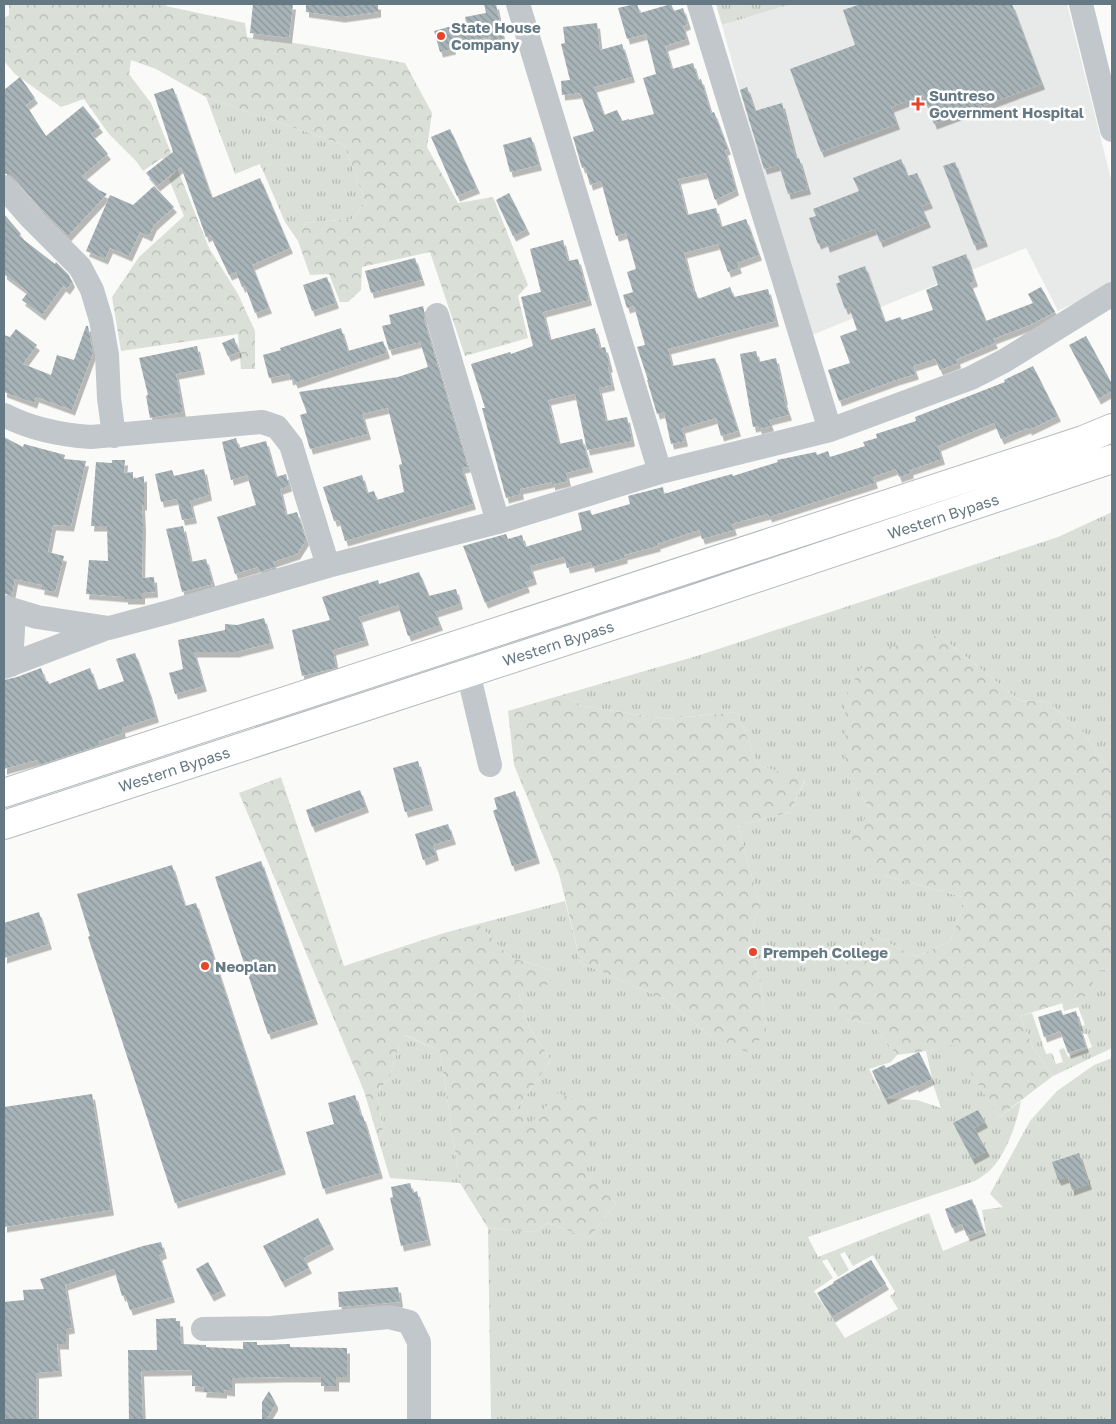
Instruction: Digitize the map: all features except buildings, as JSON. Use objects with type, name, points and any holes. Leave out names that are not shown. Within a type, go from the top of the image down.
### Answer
[{"type":"highway","name":"Western Bypass","points":[[4,793],[1083,440],[1112,428]]},
{"type":"highway","name":"Western Bypass","points":[[4,825],[688,601],[1112,459]]},
{"type":"street","points":[[518,4],[660,472]]},
{"type":"street","points":[[699,4],[830,430]]},
{"type":"street","points":[[1081,4],[1112,130]]},
{"type":"street","points":[[4,188],[80,267],[92,290],[101,320],[107,355],[109,398],[114,436]]},
{"type":"street","points":[[108,628],[37,617],[9,609],[7,666],[108,628],[328,566],[498,522],[660,472],[830,430],[970,378],[1004,361],[1112,294]]},
{"type":"street","points":[[438,314],[498,522]]},
{"type":"street","points":[[4,415],[37,428],[64,435],[91,437],[262,422],[277,427],[291,444],[328,566]]},
{"type":"street","points":[[468,672],[490,765]]},
{"type":"street","points":[[203,1328],[272,1328],[389,1317],[409,1322],[419,1342],[419,1420]]},
{"type":"shaded area","name":"Suntreso Government Hospital","points":[[791,4],[1067,4],[1112,183],[1112,285],[1058,311],[1026,248],[807,337],[722,25]]},
{"type":"green space","points":[[9,4],[166,4],[166,6],[245,23],[247,37],[301,44],[405,63],[432,113],[427,147],[458,203],[493,197],[528,285],[518,296],[528,338],[465,356],[430,252],[362,267],[361,290],[348,302],[340,302],[329,274],[310,275],[298,241],[305,223],[352,219],[366,203],[344,145],[206,97],[156,69],[131,60],[129,74],[151,103],[209,248],[238,294],[255,331],[255,369],[241,369],[238,334],[121,351],[112,297],[139,257],[184,216],[169,179],[175,173],[162,158],[143,171],[136,161],[109,134],[84,99],[61,107],[15,74],[4,61],[4,18],[9,15]]},
{"type":"green space","points":[[716,4],[791,4],[722,25]]},
{"type":"green space","points":[[206,97],[344,145],[366,203],[352,219],[305,223],[298,241],[285,222],[260,164],[235,174]]},
{"type":"green space","points":[[1112,512],[1112,772],[1084,733],[1048,702],[1019,700],[939,635],[846,774],[871,810],[885,876],[967,898],[950,941],[916,957],[873,935],[845,1019],[872,1024],[897,1055],[891,1062],[869,1069],[886,1099],[917,1100],[941,1108],[926,1051],[953,1044],[999,1117],[1021,1101],[1014,1129],[994,1165],[975,1181],[808,1237],[818,1257],[929,1213],[943,1251],[986,1233],[982,1210],[1003,1207],[990,1194],[1030,1121],[1057,1091],[1094,1065],[1112,1058],[1112,1420],[491,1420],[488,1228],[534,1232],[548,1223],[589,1238],[616,1203],[568,1155],[514,1113],[551,1060],[529,1027],[519,995],[550,970],[510,957],[478,924],[565,901],[581,963],[667,1000],[714,1039],[767,1033],[761,988],[749,938],[760,906],[738,826],[790,812],[805,781],[758,765],[737,712],[666,719],[583,706],[562,695],[700,655],[1058,537]],"holes":[[[845,1252],[853,1266],[873,1255],[895,1292],[890,1296],[898,1309],[845,1338],[814,1291],[833,1278],[822,1261],[827,1259],[838,1277],[849,1270],[840,1254]]]},
{"type":"green space","points":[[939,635],[1019,700],[1048,702],[1084,733],[1112,772],[1112,969],[1099,970],[1086,996],[1020,1016],[1033,1048],[1053,1076],[999,1117],[953,1045],[897,1055],[872,1024],[845,1019],[821,990],[873,935],[916,957],[950,941],[967,898],[885,876],[851,838],[871,810],[846,774],[845,697],[871,651]]},
{"type":"green space","points":[[562,695],[583,706],[666,719],[737,712],[758,765],[805,780],[790,812],[738,826],[760,906],[749,938],[761,988],[767,1033],[747,1052],[714,1039],[667,1000],[581,963],[559,874],[514,765],[508,711]]},
{"type":"green space","points":[[281,777],[344,966],[444,933],[478,924],[510,957],[550,970],[550,984],[539,988],[533,985],[519,995],[529,1027],[551,1060],[514,1113],[531,1123],[558,1093],[600,1109],[583,1167],[616,1203],[589,1238],[548,1223],[534,1232],[488,1228],[460,1183],[440,1051],[405,1035],[399,1046],[389,1079],[377,1091],[383,1132],[378,1138],[364,1091],[239,793]]},
{"type":"green space","points":[[1112,969],[1112,1048],[1053,1076],[1033,1048],[1020,1016],[1032,1013],[1046,1054],[1052,1053],[1056,1064],[1063,1062],[1059,1050],[1064,1048],[1068,1057],[1092,1047],[1087,1034],[1078,1031],[1078,1027],[1085,1025],[1078,1007],[1064,1011],[1062,1003],[1085,996],[1099,970]]},
{"type":"green space","points":[[404,1035],[440,1051],[460,1183],[390,1178],[378,1138],[383,1132],[377,1091],[389,1079]]},
{"type":"place","name":"State House Company","points":[[441,36]]},
{"type":"place","name":"Suntreso Government Hospital","points":[[918,104]]},
{"type":"place","name":"Prempeh College","points":[[753,952]]},
{"type":"place","name":"Neoplan","points":[[205,966]]}]
